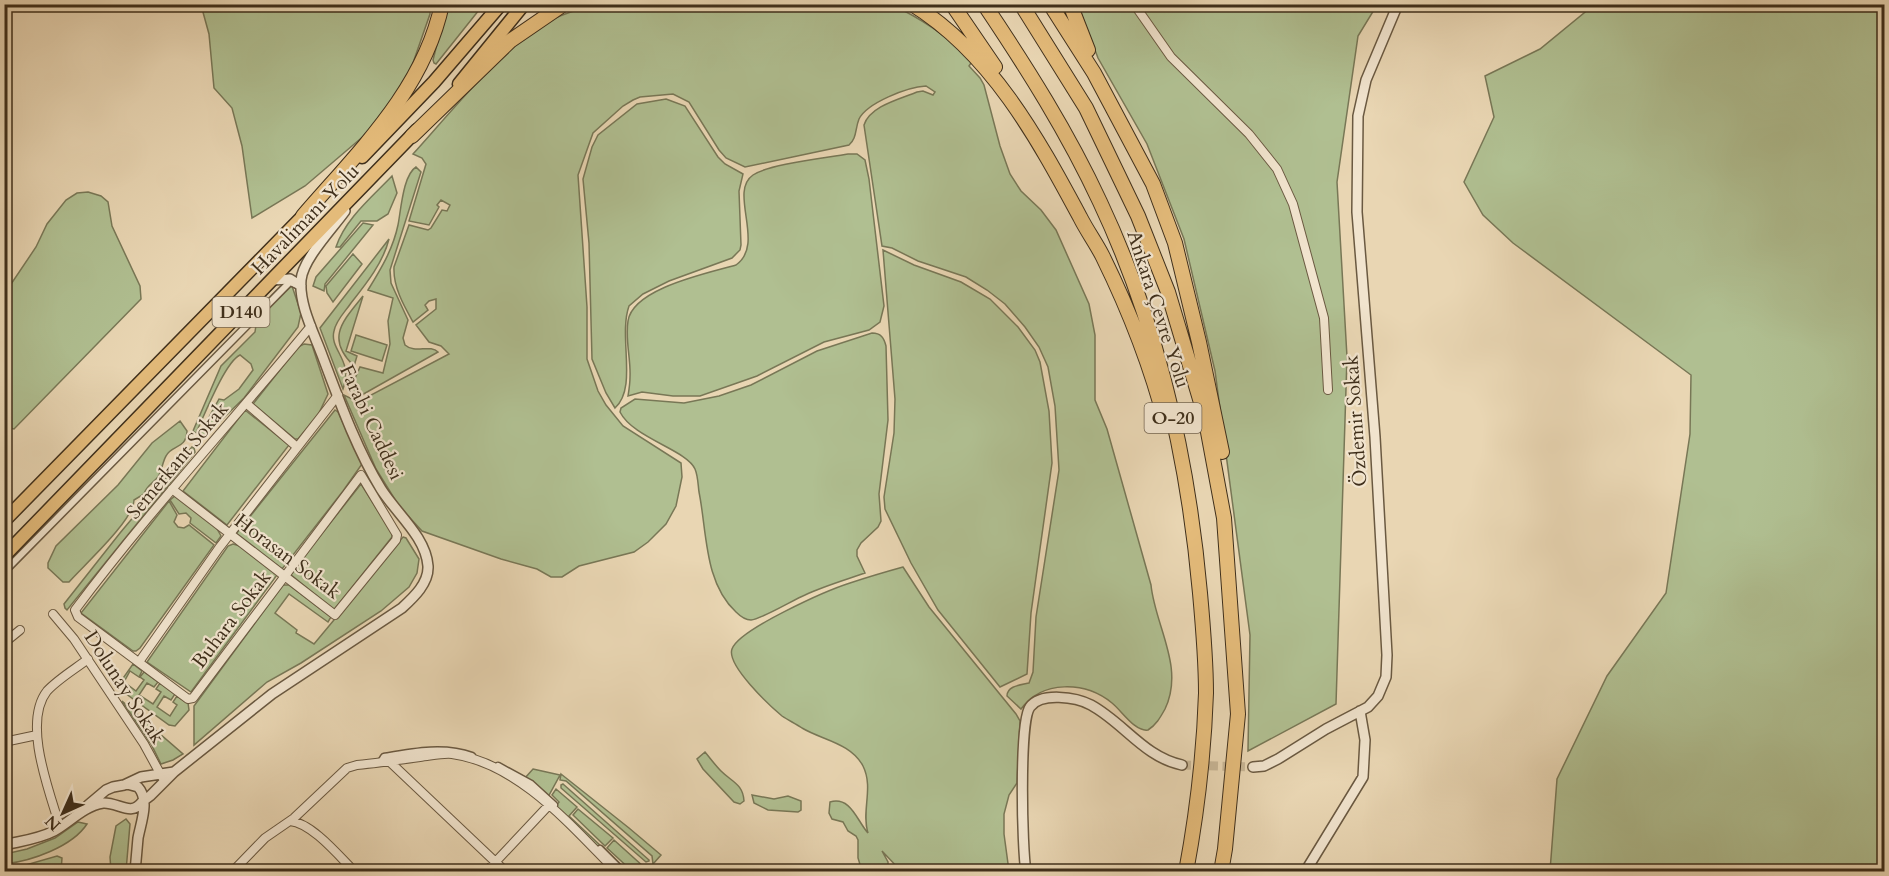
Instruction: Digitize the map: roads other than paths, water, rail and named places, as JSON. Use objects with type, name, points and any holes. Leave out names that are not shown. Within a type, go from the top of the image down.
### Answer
[{"type":"highway","points":[[303,216],[372,137],[409,87],[424,60],[442,4]]},
{"type":"highway","name":"Havalimanı Yolu","points":[[4,521],[435,82],[501,4]]},
{"type":"highway","name":"Havalimanı Yolu","points":[[4,556],[412,136],[497,39],[524,4]]},
{"type":"highway","points":[[412,136],[510,41],[564,4]]},
{"type":"highway","points":[[912,4],[959,39],[984,65],[1043,150]]},
{"type":"highway","points":[[952,4],[1002,79],[1102,254],[1145,356],[1166,425],[1204,641]]},
{"type":"highway","name":"Ankara Çevre Yolu","points":[[984,4],[1041,92],[1079,160],[1111,226],[1136,289],[1163,377],[1185,477],[1196,554],[1204,641],[1206,690],[1204,743],[1186,872]]},
{"type":"highway","name":"Ankara Çevre Yolu","points":[[1021,4],[1070,81],[1103,140],[1149,243],[1182,337],[1207,426],[1224,518],[1238,714],[1221,872]]},
{"type":"highway","points":[[1050,4],[1094,73],[1153,184]]},
{"type":"highway","points":[[1070,4],[1087,48],[1128,127],[1153,184],[1174,243],[1194,322],[1229,490],[1240,639],[1238,714]]},
{"type":"street","points":[[1134,4],[1171,57],[1249,134],[1277,169],[1293,204],[1324,318],[1328,390]]},
{"type":"street","name":"Özdemir Sokak","points":[[1254,767],[1264,766],[1278,759],[1326,729],[1368,707],[1378,696],[1386,677],[1387,655],[1375,437],[1357,212],[1358,116],[1366,80],[1398,4]]},
{"type":"street","points":[[301,286],[302,276],[309,260],[362,188]]},
{"type":"street","points":[[272,280],[290,279],[301,286]]},
{"type":"street","points":[[4,572],[290,282],[301,286]]},
{"type":"street","name":"Farabi Caddesi","points":[[163,777],[174,772],[272,694],[397,612],[411,600],[428,574],[423,548],[380,488],[356,439],[311,326],[301,286]]},
{"type":"street","name":"Semerkant Sokak","points":[[139,662],[78,618],[75,613],[172,489],[234,416],[247,405],[311,326]]},
{"type":"street","points":[[139,662],[230,534],[338,395]]},
{"type":"street","points":[[247,405],[297,447]]},
{"type":"street","name":"Horasan Sokak","points":[[172,489],[334,615],[396,540],[396,531],[361,475]]},
{"type":"street","name":"Buhara Sokak","points":[[139,662],[188,699],[193,698],[361,475]]},
{"type":"street","name":"Dolunay Sokak","points":[[53,614],[88,659],[163,777]]},
{"type":"street","points":[[4,643],[20,630]]},
{"type":"street","points":[[60,827],[37,735],[39,711],[46,693],[88,659]]},
{"type":"street","points":[[1026,872],[1022,799],[1025,728],[1027,713],[1034,702],[1047,697],[1055,697],[1091,705],[1150,752],[1169,762],[1182,765]]},
{"type":"street","points":[[1305,872],[1364,777],[1365,740],[1360,711]]},
{"type":"street","points":[[4,742],[37,735]]},
{"type":"street","points":[[506,872],[385,762],[384,757],[452,750],[474,756],[512,772],[545,796],[623,872]]},
{"type":"street","points":[[232,872],[265,838],[290,820],[347,768],[448,754],[467,758],[506,773],[529,788],[617,872]]},
{"type":"street","points":[[4,845],[42,836],[60,827],[106,790],[125,785],[141,777],[163,777]]},
{"type":"street","points":[[71,819],[98,804],[108,803],[125,808],[136,808],[150,796],[163,777]]},
{"type":"street","points":[[125,785],[138,787],[142,794],[144,813],[138,837],[135,872]]},
{"type":"street","points":[[125,785],[117,795],[136,822],[138,837]]},
{"type":"street","points":[[486,872],[549,805]]},
{"type":"street","points":[[290,820],[313,831],[355,872]]},
{"type":"tunnel","points":[[1182,765],[1253,767]]}]
